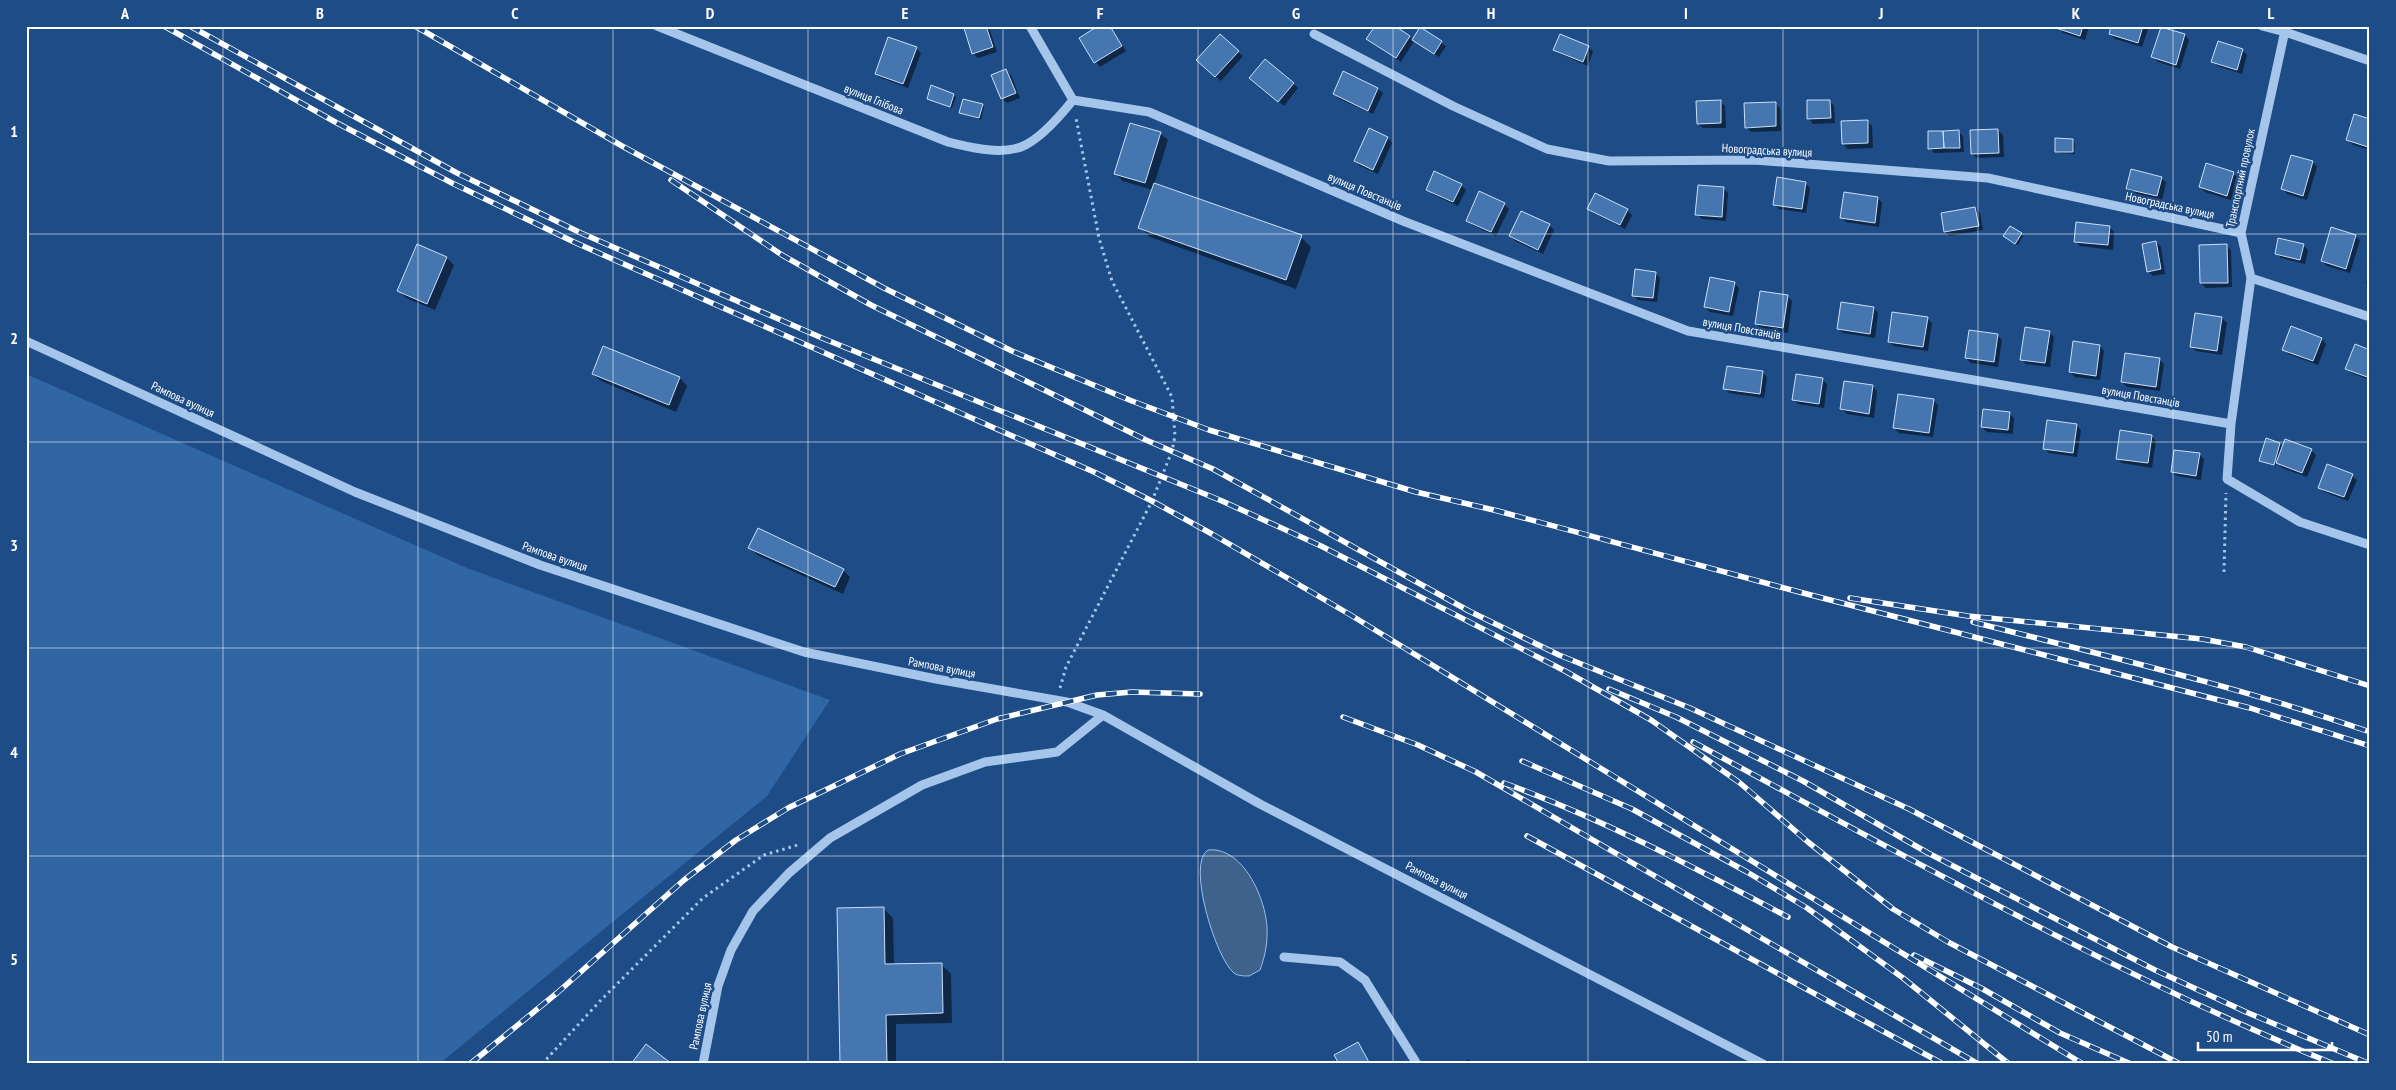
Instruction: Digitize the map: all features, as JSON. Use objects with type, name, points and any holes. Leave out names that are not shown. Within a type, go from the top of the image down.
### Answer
[{"type":"street","name":"вулиця Глібова","points":[[657,26],[948,142],[985,150],[1021,147],[1053,124],[1073,100]]},
{"type":"street","points":[[1030,26],[1073,100]]},
{"type":"street","points":[[2262,26],[2285,29],[2370,61]]},
{"type":"street","name":"Транспортний провулок","points":[[2231,424],[2251,278],[2241,233],[2285,29]]},
{"type":"street","name":"Новоградська вулиця","points":[[1314,34],[1454,106],[1547,149],[1609,161],[1754,160],[1988,178],[2241,233]]},
{"type":"street","name":"вулиця Повстанців","points":[[1073,100],[1148,112],[1403,221],[1688,331],[2231,424]]},
{"type":"street","points":[[2251,278],[2370,317]]},
{"type":"street","name":"Рампова вулиця","points":[[26,341],[355,492],[540,565],[804,652],[936,680],[1067,702],[1102,715],[1260,804],[1763,1064]]},
{"type":"street","points":[[2231,424],[2227,479],[2300,522],[2370,545]]},
{"type":"street","name":"Рампова вулиця","points":[[703,1064],[718,986],[731,950],[753,911],[789,873],[830,838],[922,785],[985,762],[1057,752],[1102,715]]},
{"type":"street","points":[[1284,957],[1340,962],[1365,980],[1417,1064]]},
{"type":"path","points":[[1067,702],[1061,694],[1059,686],[1064,673],[1152,501],[1172,452],[1175,436],[1172,397],[1112,281],[1098,238],[1073,100]]},
{"type":"path","points":[[2224,572],[2227,479]]},
{"type":"path","points":[[542,1064],[600,1001],[703,898],[764,855],[806,843]]},
{"type":"shaded area","points":[[26,374],[467,568],[830,700],[767,796],[439,1064],[26,1064]]},
{"type":"shaded area","points":[[1208,850],[1221,851],[1233,857],[1243,867],[1252,880],[1264,908],[1267,923],[1265,953],[1260,970],[1249,976],[1234,973],[1219,950],[1212,931],[1206,911],[1200,873],[1202,858]]},
{"type":"building","points":[[986,26],[993,47],[972,54],[964,28]]},
{"type":"building","points":[[1098,26],[1110,26],[1122,46],[1094,63],[1079,38]]},
{"type":"building","points":[[1375,26],[1395,26],[1410,36],[1396,58],[1366,39]]},
{"type":"building","points":[[2057,26],[2083,26],[2080,36],[2056,28]]},
{"type":"building","points":[[2111,26],[2143,26],[2138,43],[2109,34]]},
{"type":"building","points":[[1420,27],[1442,41],[1434,54],[1412,40]]},
{"type":"building","points":[[2161,27],[2185,34],[2176,65],[2151,57]]},
{"type":"building","points":[[1220,34],[1239,51],[1215,77],[1196,60]]},
{"type":"building","points":[[1560,34],[1589,46],[1583,62],[1553,50]]},
{"type":"building","points":[[888,37],[917,47],[903,84],[875,74]]},
{"type":"building","points":[[2218,41],[2243,49],[2237,70],[2211,62]]},
{"type":"building","points":[[1265,59],[1294,83],[1278,102],[1249,78]]},
{"type":"building","points":[[1006,69],[1016,93],[1001,99],[991,75]]},
{"type":"building","points":[[1343,71],[1378,88],[1368,111],[1333,94]]},
{"type":"building","points":[[931,85],[954,94],[950,107],[927,99]]},
{"type":"building","points":[[963,99],[983,104],[979,118],[959,113]]},
{"type":"building","points":[[1721,100],[1721,123],[1697,124],[1696,101]]},
{"type":"building","points":[[1807,100],[1830,100],[1831,118],[1807,119]]},
{"type":"building","points":[[1776,102],[1776,126],[1745,128],[1744,103]]},
{"type":"building","points":[[2354,114],[2370,119],[2368,147],[2346,140]]},
{"type":"building","points":[[1868,120],[1868,143],[1842,144],[1841,121]]},
{"type":"building","points":[[1130,123],[1161,132],[1145,183],[1114,174]]},
{"type":"building","points":[[1369,128],[1388,137],[1373,170],[1354,161]]},
{"type":"building","points":[[1998,129],[1999,153],[1971,154],[1970,130]]},
{"type":"building","points":[[1959,130],[1960,148],[1944,148],[1943,131]]},
{"type":"building","points":[[1928,131],[1943,131],[1944,148],[1928,149]]},
{"type":"building","points":[[2055,138],[2073,139],[2073,152],[2055,152]]},
{"type":"building","points":[[2291,155],[2313,161],[2303,196],[2281,189]]},
{"type":"building","points":[[2206,163],[2234,172],[2227,196],[2199,187]]},
{"type":"building","points":[[2131,169],[2162,177],[2157,196],[2126,189]]},
{"type":"building","points":[[1434,171],[1462,184],[1453,202],[1426,190]]},
{"type":"building","points":[[1777,177],[1806,182],[1802,209],[1773,205]]},
{"type":"building","points":[[1154,183],[1302,235],[1286,280],[1138,228]]},
{"type":"building","points":[[1698,185],[1724,187],[1722,217],[1695,215]]},
{"type":"building","points":[[1479,191],[1505,203],[1491,232],[1466,221]]},
{"type":"building","points":[[1844,192],[1878,197],[1875,223],[1840,218]]},
{"type":"building","points":[[1595,193],[1628,209],[1620,225],[1587,209]]},
{"type":"building","points":[[1975,207],[1979,226],[1944,232],[1941,213]]},
{"type":"building","points":[[1521,211],[1550,224],[1538,250],[1509,236]]},
{"type":"building","points":[[2076,222],[2110,226],[2108,245],[2074,242]]},
{"type":"building","points":[[2010,226],[2022,233],[2015,244],[2003,236]]},
{"type":"building","points":[[2331,227],[2356,235],[2346,269],[2321,261]]},
{"type":"building","points":[[2278,238],[2304,244],[2300,260],[2275,254]]},
{"type":"building","points":[[2156,241],[2161,269],[2147,272],[2142,244]]},
{"type":"building","points":[[417,244],[447,257],[427,304],[397,291]]},
{"type":"building","points":[[2227,244],[2228,283],[2200,283],[2199,245]]},
{"type":"building","points":[[1635,269],[1656,272],[1653,298],[1632,296]]},
{"type":"building","points":[[1710,277],[1735,282],[1729,312],[1704,307]]},
{"type":"building","points":[[1760,291],[1788,295],[1783,328],[1755,324]]},
{"type":"building","points":[[1841,302],[1874,307],[1870,334],[1837,329]]},
{"type":"building","points":[[1892,312],[1928,317],[1923,347],[1888,342]]},
{"type":"building","points":[[2195,313],[2222,317],[2217,351],[2190,347]]},
{"type":"building","points":[[2291,326],[2322,338],[2313,361],[2282,350]]},
{"type":"building","points":[[2025,327],[2050,331],[2045,363],[2020,360]]},
{"type":"building","points":[[1969,330],[1998,334],[1994,362],[1965,358]]},
{"type":"building","points":[[2073,341],[2100,345],[2096,376],[2069,372]]},
{"type":"building","points":[[2355,344],[2370,350],[2370,378],[2345,369]]},
{"type":"building","points":[[603,346],[680,377],[669,405],[592,374]]},
{"type":"building","points":[[2125,353],[2160,358],[2156,387],[2121,382]]},
{"type":"building","points":[[1727,366],[1763,371],[1760,394],[1723,389]]},
{"type":"building","points":[[1796,374],[1823,378],[1819,404],[1792,400]]},
{"type":"building","points":[[1844,381],[1873,385],[1869,414],[1840,409]]},
{"type":"building","points":[[1898,394],[1934,399],[1929,433],[1893,428]]},
{"type":"building","points":[[1983,409],[2010,412],[2008,430],[1981,427]]},
{"type":"building","points":[[2047,420],[2077,424],[2073,453],[2043,449]]},
{"type":"building","points":[[2120,430],[2152,435],[2148,463],[2116,459]]},
{"type":"building","points":[[2266,438],[2280,443],[2274,465],[2259,461]]},
{"type":"building","points":[[2285,439],[2312,449],[2302,473],[2276,463]]},
{"type":"building","points":[[2174,450],[2200,453],[2196,476],[2171,472]]},
{"type":"building","points":[[2327,464],[2353,474],[2344,497],[2318,488]]},
{"type":"building","points":[[758,528],[844,569],[835,587],[748,548]]},
{"type":"building","points":[[884,907],[885,964],[942,963],[943,1013],[886,1015],[887,1064],[840,1064],[837,908]]},
{"type":"building","points":[[1358,1042],[1370,1064],[1339,1064],[1334,1055]]},
{"type":"building","points":[[646,1044],[672,1064],[631,1064]]},
{"type":"railway","points":[[164,26],[337,123],[452,183],[574,242],[1094,472],[1152,501],[1349,614],[2083,1064]]},
{"type":"railway","points":[[190,26],[457,173],[581,233],[822,338],[1222,501],[1321,546],[1565,671],[1651,720],[1740,783],[1808,842],[1893,909],[1948,942],[2180,1064]]},
{"type":"railway","points":[[415,26],[622,146],[884,288],[1012,351],[1132,401],[1209,430],[1416,492],[1498,511],[1803,593],[2250,708],[2370,746]]},
{"type":"railway","points":[[671,180],[782,255],[871,305],[1146,440],[1213,469],[1469,611],[1559,655],[1690,708],[1909,809],[2172,947],[2370,1035]]},
{"type":"railway","points":[[1850,598],[1968,616],[2202,639],[2246,647],[2370,686]]},
{"type":"railway","points":[[1973,622],[2222,686],[2370,732]]},
{"type":"railway","points":[[1609,689],[1676,717],[1803,781],[1928,853],[2155,970],[2246,1012],[2370,1064]]},
{"type":"railway","points":[[470,1064],[557,993],[684,880],[736,840],[788,808],[900,754],[997,719],[1097,695],[1132,692],[1200,694]]},
{"type":"railway","points":[[1343,717],[1418,745],[1476,772],[1978,1064]]},
{"type":"railway","points":[[1693,742],[2009,912],[2170,992],[2334,1064]]},
{"type":"railway","points":[[1522,761],[1632,809],[1747,872],[1807,908],[1903,978],[2009,1064]]},
{"type":"railway","points":[[1504,783],[1613,828],[1788,917]]},
{"type":"railway","points":[[1527,836],[1943,1064]]},
{"type":"railway","points":[[1914,955],[1981,988],[2060,1033],[2131,1064]]}]
